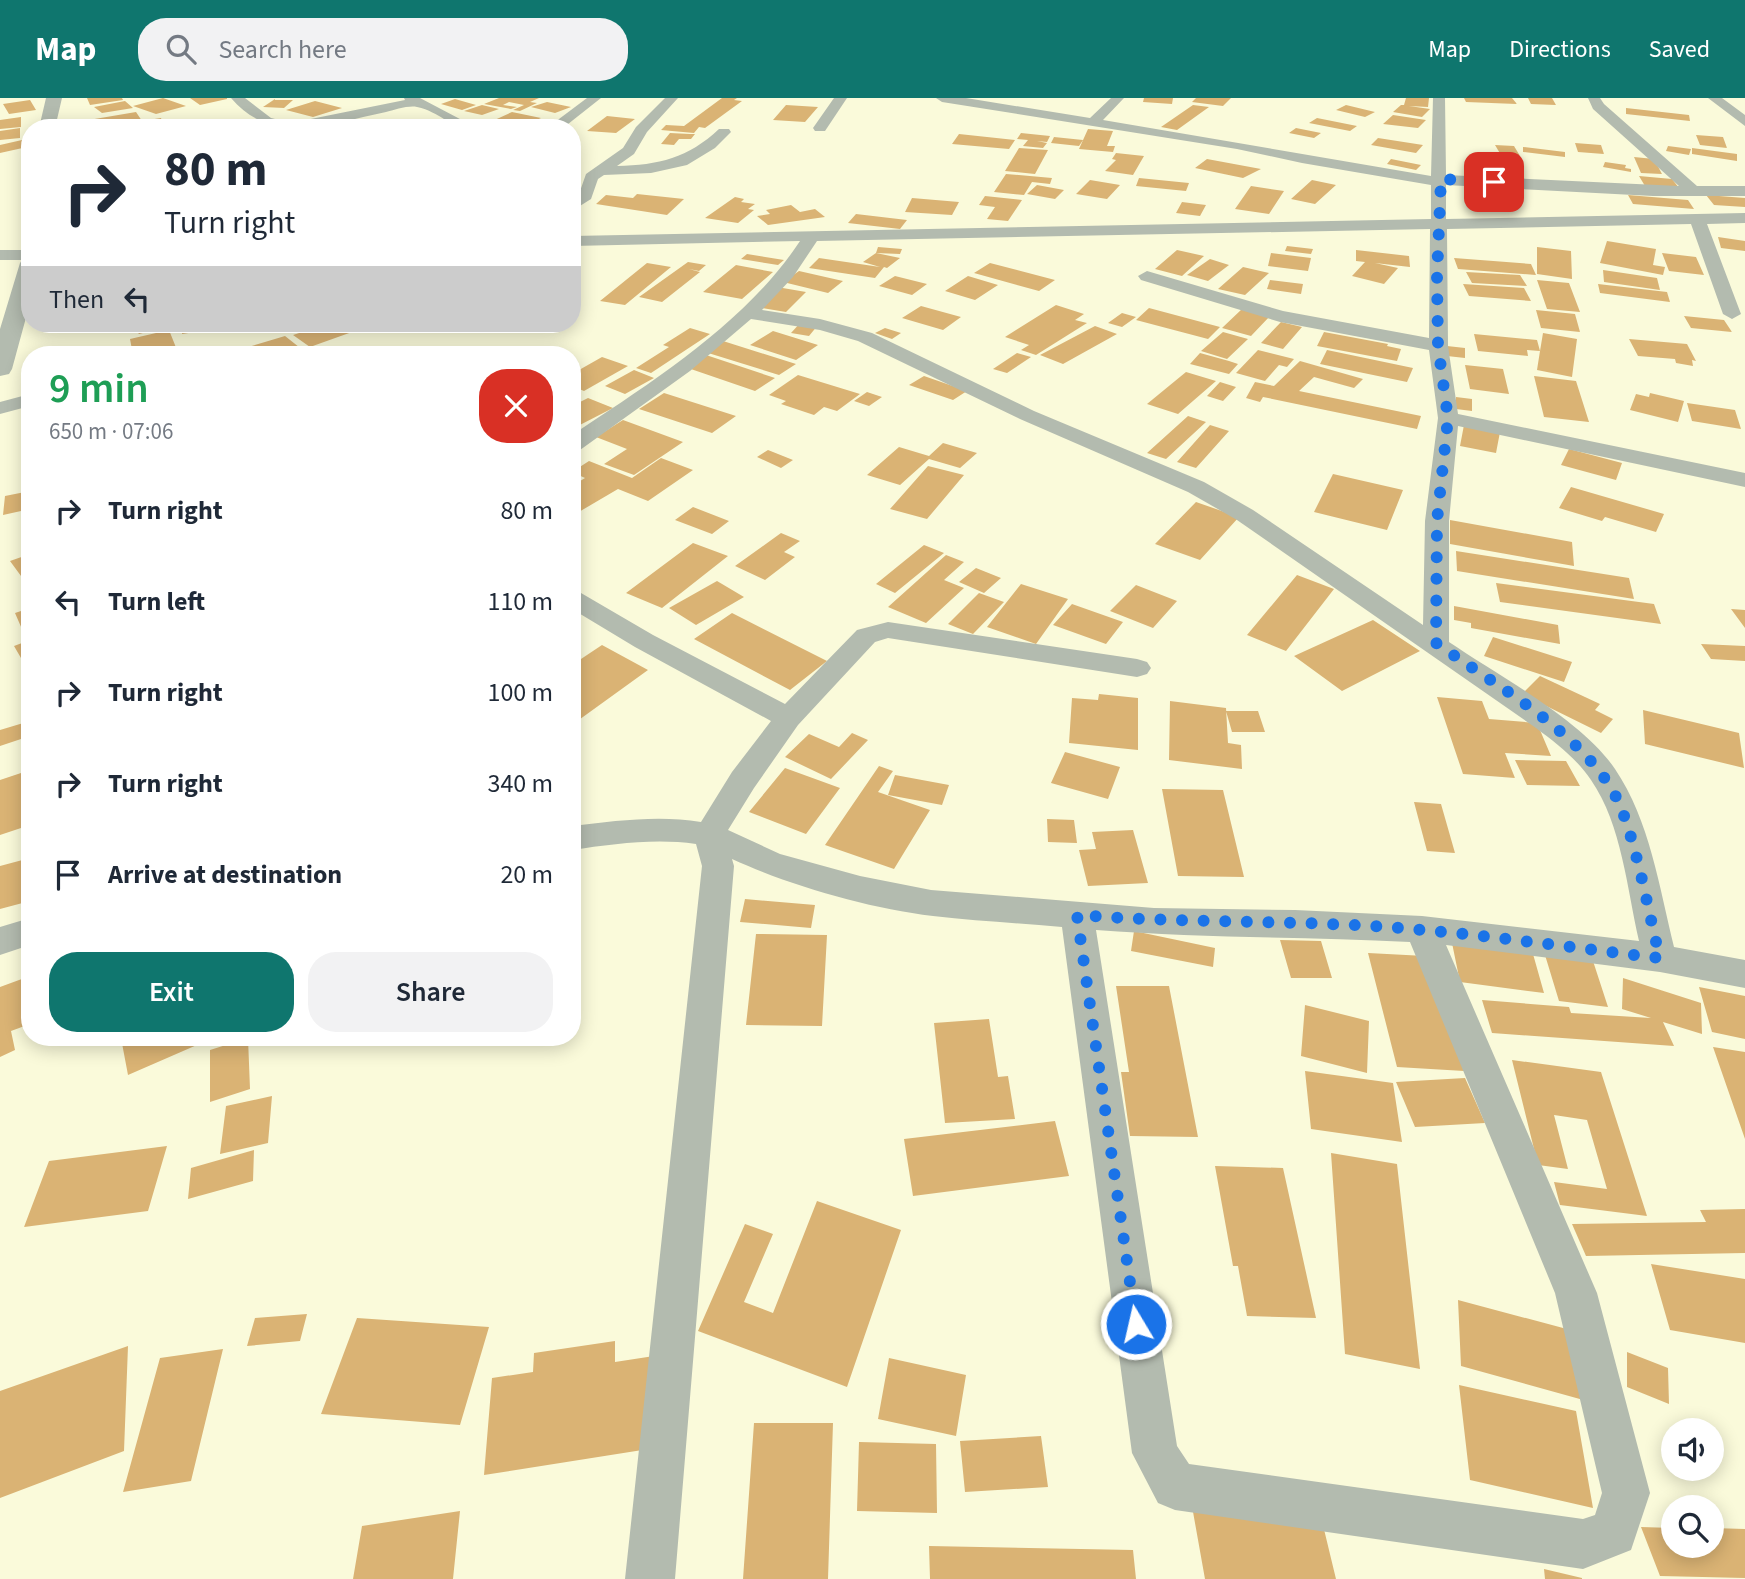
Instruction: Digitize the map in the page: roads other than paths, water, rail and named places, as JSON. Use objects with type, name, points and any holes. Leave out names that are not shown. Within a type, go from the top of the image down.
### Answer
[{"type":"street","points":[[49,119],[54,98]]},
{"type":"street","points":[[237,98],[263,119]]},
{"type":"street","points":[[331,119],[442,98]]},
{"type":"street","points":[[566,119],[595,98]]},
{"type":"street","points":[[581,200],[586,196],[591,177],[629,151],[642,130],[672,98]]},
{"type":"street","points":[[820,128],[841,98]]},
{"type":"street","points":[[942,98],[1441,181],[1745,191]]},
{"type":"street","points":[[1092,123],[1118,98]]},
{"type":"street","points":[[1436,643],[1437,521],[1448,418],[1438,346],[1438,223],[1441,181],[1439,98]]},
{"type":"street","points":[[1594,98],[1598,106],[1693,191]]},
{"type":"street","points":[[1714,98],[1745,122]]},
{"type":"street","points":[[417,102],[452,119]]},
{"type":"street","points":[[599,170],[637,171],[678,165],[705,151],[724,132]]},
{"type":"street","points":[[581,241],[1745,218]]},
{"type":"street","points":[[1697,219],[1732,314]]},
{"type":"street","points":[[581,439],[655,388],[745,313],[784,277],[811,238]]},
{"type":"street","points":[[0,255],[21,255]]},
{"type":"street","points":[[1147,276],[1280,316],[1438,346]]},
{"type":"street","points":[[1,364],[21,294]]},
{"type":"street","points":[[745,313],[842,329],[865,337],[1027,415],[1196,487],[1245,514],[1436,643],[1546,721],[1576,745],[1604,776],[1623,812],[1660,958]]},
{"type":"street","points":[[0,408],[21,402]]},
{"type":"street","points":[[1448,418],[1745,480]]},
{"type":"street","points":[[581,603],[644,641],[788,718]]},
{"type":"street","points":[[650,1579],[718,866],[709,835],[743,780],[788,718],[866,636],[888,630],[1137,668]]},
{"type":"street","points":[[581,837],[618,832],[678,830],[709,835],[771,863],[860,888],[931,903],[1154,921],[1295,923],[1422,929],[1660,958],[1745,974]]},
{"type":"street","points":[[1077,915],[1155,1453],[1175,1486],[1583,1544],[1614,1533],[1626,1493],[1576,1293],[1422,929]]},
{"type":"street","points":[[0,941],[21,934]]}]
